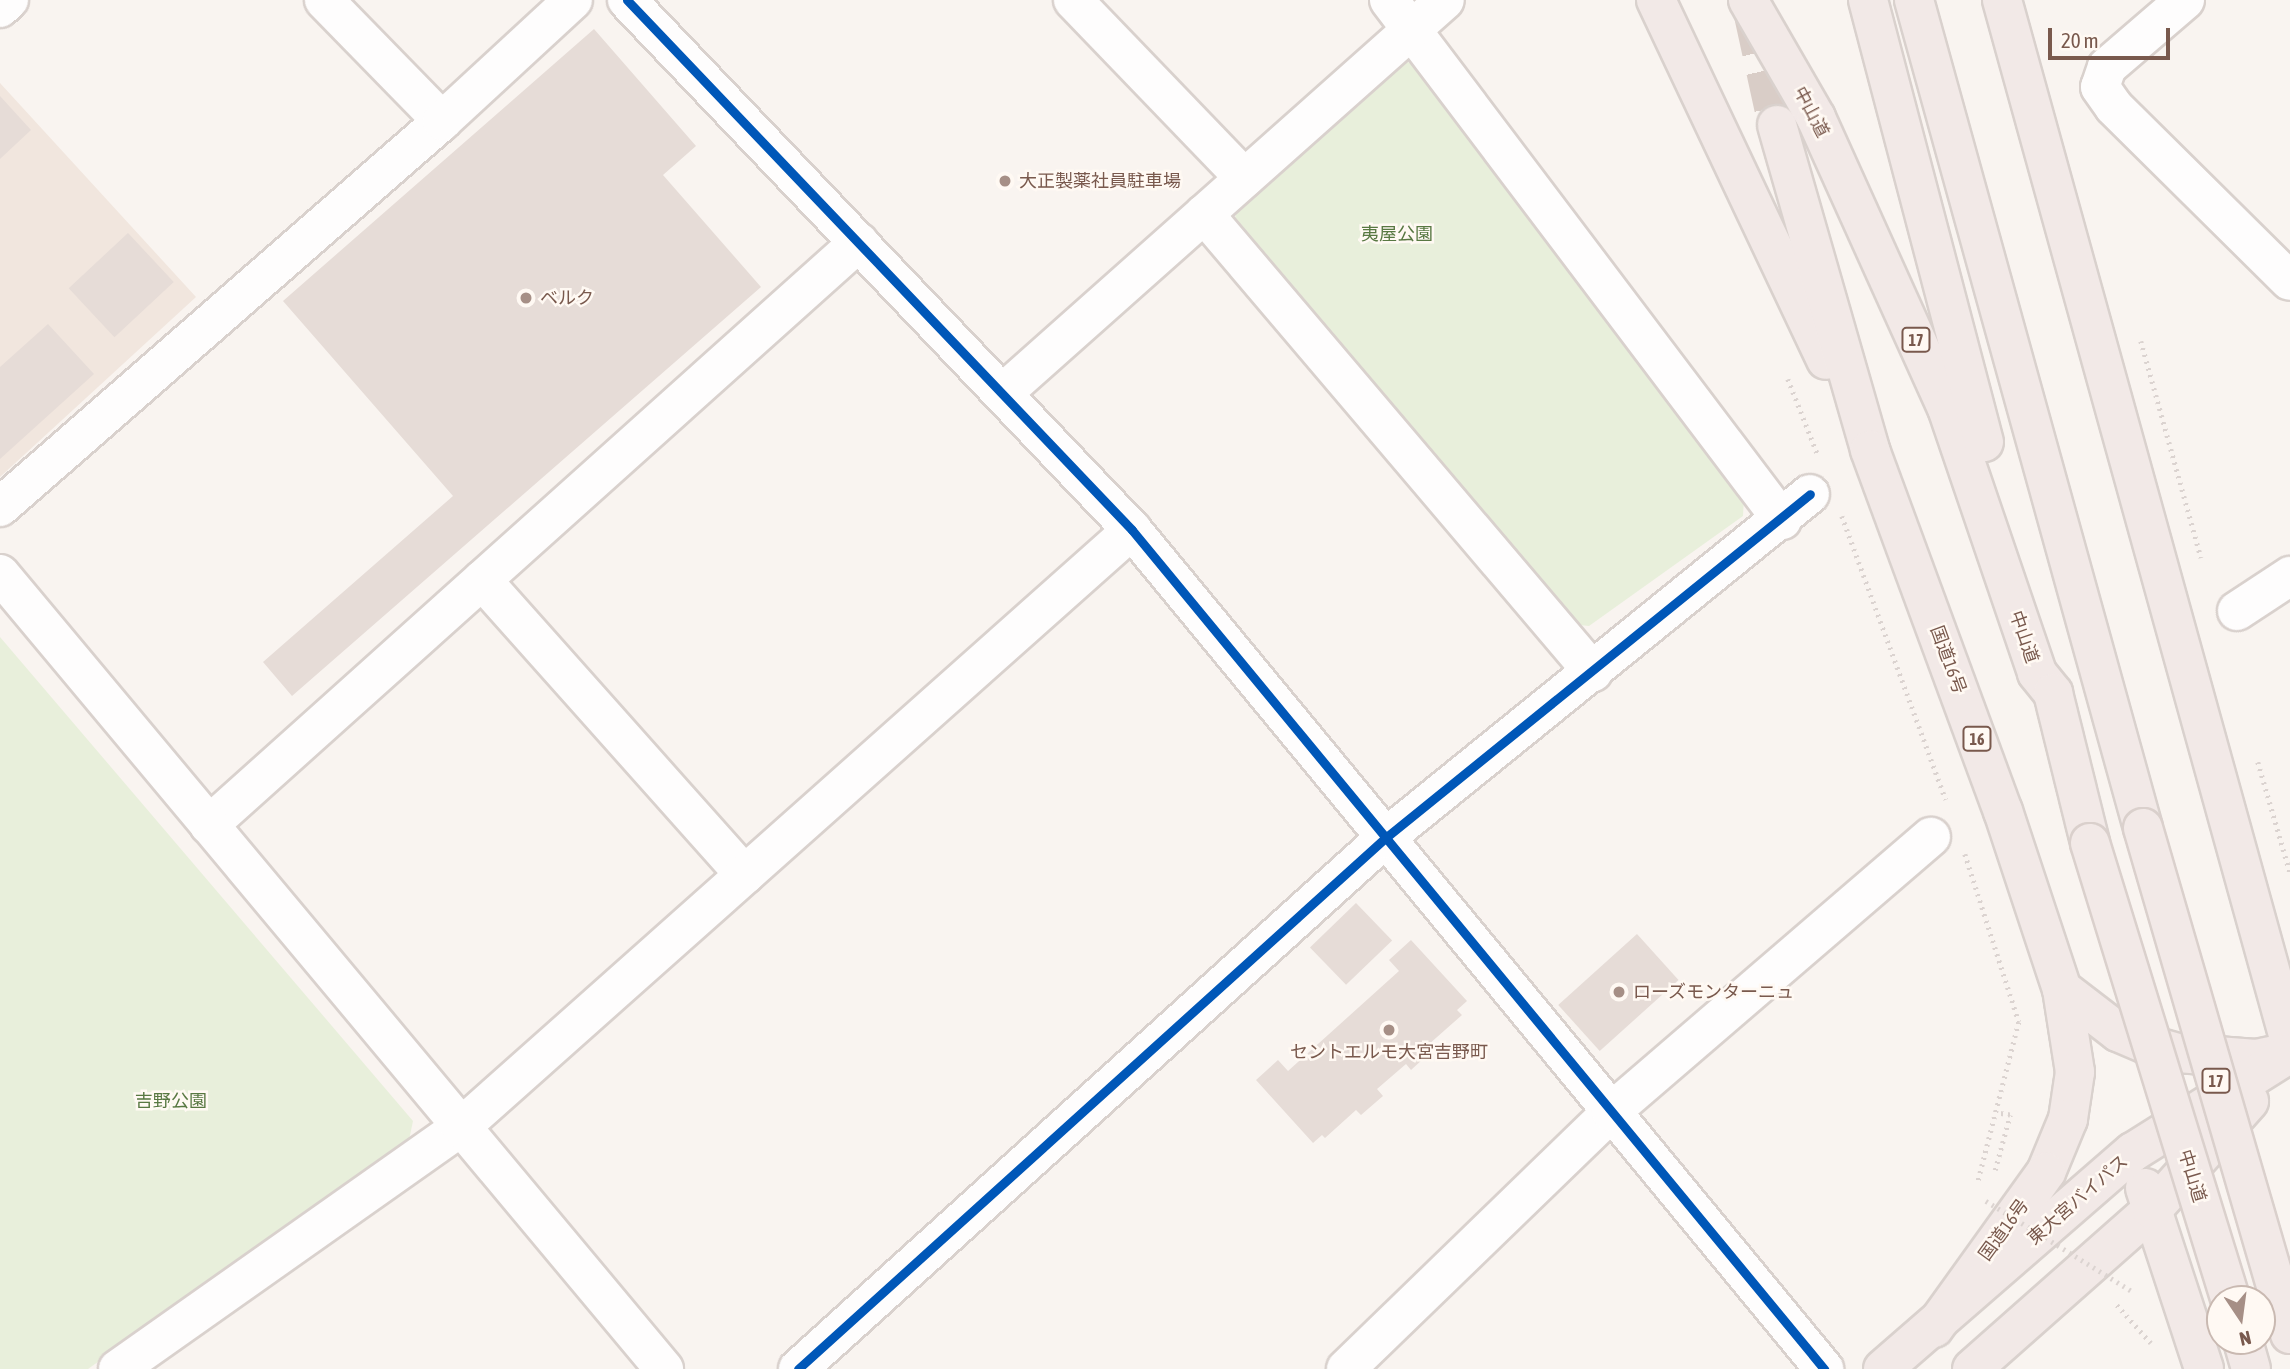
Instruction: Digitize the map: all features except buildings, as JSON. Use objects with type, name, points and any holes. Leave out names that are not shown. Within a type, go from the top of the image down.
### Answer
[{"type":"highway","points":[[1656,0],[1870,450]]},
{"type":"highway","name":"中山道","points":[[1748,0],[1816,118],[1947,408],[2036,673],[2053,693],[2090,843],[2226,1285]]},
{"type":"highway","points":[[1868,0],[1976,418],[2054,669],[2053,693]]},
{"type":"highway","name":"17","points":[[1914,0],[2143,828],[2290,1334]]},
{"type":"highway","points":[[2001,0],[2290,1042]]},
{"type":"highway","name":"国道16号","points":[[1777,125],[1870,450],[2004,811],[2062,989],[2074,1072],[2068,1119],[2046,1172],[1934,1328]]},
{"type":"highway","points":[[2062,989],[2096,1018],[2146,1045],[2178,1053],[2256,1059],[2290,1053]]},
{"type":"highway","points":[[1972,1369],[2152,1210],[2290,1053]]},
{"type":"highway","name":"東大宮バイパス","points":[[1883,1369],[1934,1328],[2133,1152],[2290,1053]]},
{"type":"highway","points":[[2133,1152],[2204,1369]]},
{"type":"street","points":[[0,8],[9,0]]},
{"type":"street","points":[[324,0],[442,121]]},
{"type":"street","points":[[0,508],[442,121],[573,0]]},
{"type":"street","points":[[627,0],[1132,530],[1384,839],[1824,1369]]},
{"type":"street","points":[[1073,0],[1244,178]]},
{"type":"street","points":[[1389,0],[1782,520]]},
{"type":"street","points":[[1003,393],[1445,0]]},
{"type":"street","points":[[2185,0],[2107,66],[2100,87],[2114,107],[2290,281]]},
{"type":"street","points":[[1204,214],[1593,672]]},
{"type":"street","points":[[209,825],[859,242]]},
{"type":"street","points":[[798,1369],[1384,839],[1782,520],[1810,494]]},
{"type":"street","points":[[118,1369],[460,1128],[1132,530]]},
{"type":"street","points":[[0,574],[664,1369]]},
{"type":"street","points":[[2237,611],[2290,576]]},
{"type":"street","points":[[482,580],[745,875]]},
{"type":"street","points":[[1346,1369],[1611,1112],[1931,837]]},
{"type":"path","points":[[1978,1182],[2014,1049]]},
{"type":"path","points":[[1993,1177],[2010,1115],[1998,1113]]},
{"type":"path","points":[[1990,1189],[1986,1201],[2132,1291]]},
{"type":"path","points":[[2117,1305],[2155,1347]]},
{"type":"shaded area","points":[[0,83],[196,297],[0,477]]},
{"type":"green space","name":"夷屋公園","points":[[1401,62],[1423,63],[1744,498],[1743,516],[1589,626],[1570,624],[1234,232],[1236,209]]},
{"type":"green space","name":"吉野公園","points":[[0,637],[413,1121],[409,1140],[88,1369],[0,1369]]},
{"type":"tunnel","points":[[1753,15],[1777,125]]},
{"type":"cycle path","points":[[627,0],[1132,530],[1824,1369]]},
{"type":"cycle path","points":[[798,1369],[1384,839],[1810,494]]},
{"type":"place","name":"大正製薬社員駐車場","points":[[1005,181]]},
{"type":"place","name":"ベルク","points":[[526,298]]},
{"type":"place","name":"ローズモンターニュ","points":[[1619,992]]},
{"type":"place","name":"セントエルモ大宮吉野町","points":[[1389,1030]]}]
